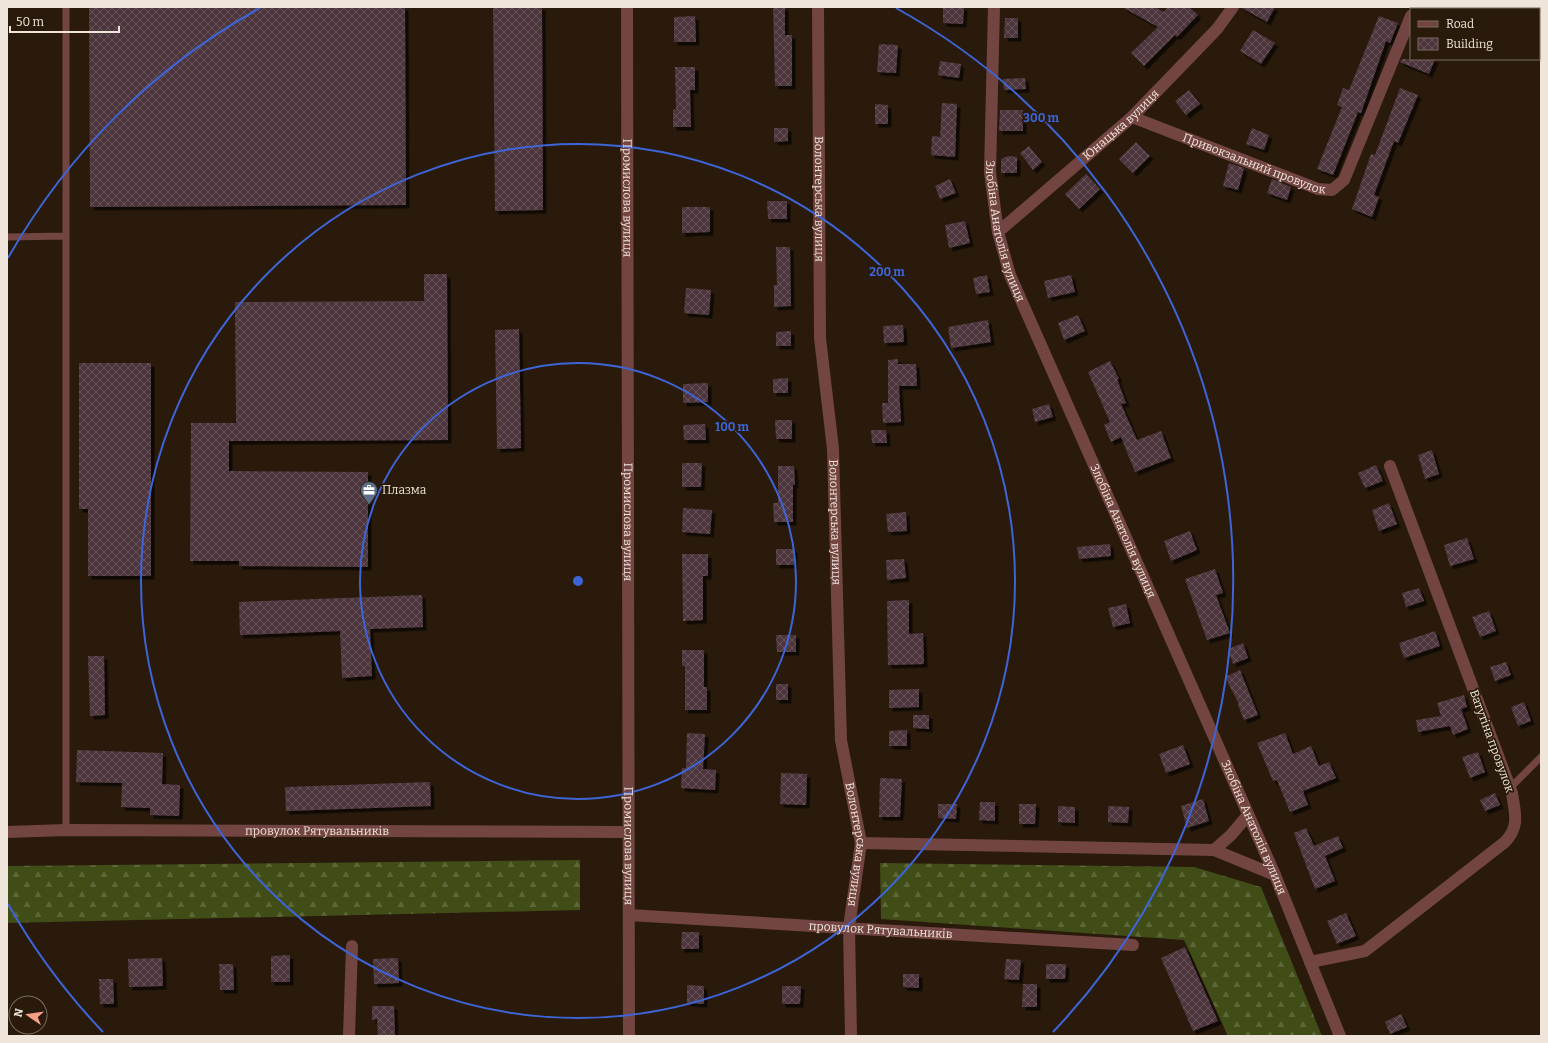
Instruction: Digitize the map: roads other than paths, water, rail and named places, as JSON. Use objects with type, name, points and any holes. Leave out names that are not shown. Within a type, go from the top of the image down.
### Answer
[{"type":"street","name":"Промислова вулиця","points":[[627,7],[629,1036]]},
{"type":"street","name":"Волонтерська вулиця","points":[[818,7],[820,338],[833,449],[841,740],[861,843],[849,927],[851,1036]]},
{"type":"street","name":"Злобіна Анатолія вулиця","points":[[994,7],[990,172],[998,232],[1010,276],[1275,875],[1340,1036]]},
{"type":"street","name":"Юнацька вулиця","points":[[998,232],[1132,117],[1217,29],[1233,7]]},
{"type":"street","name":"Привокзальний провулок","points":[[1132,117],[1318,189],[1332,190],[1344,180],[1410,18]]},
{"type":"street","name":"Ватутіна провулок","points":[[1310,962],[1365,951],[1505,842],[1512,834],[1516,821],[1510,788],[1390,466]]},
{"type":"street","points":[[1214,850],[1231,835],[1248,815]]},
{"type":"street","name":"провулок Рятувальників","points":[[7,832],[66,830],[628,832]]},
{"type":"street","points":[[861,843],[1214,850],[1275,875]]},
{"type":"street","name":"провулок Рятувальників","points":[[629,915],[1133,945]]},
{"type":"street","points":[[349,1036],[352,946]]},
{"type":"lane","points":[[66,7],[66,830]]},
{"type":"lane","points":[[7,237],[65,236]]},
{"type":"lane","points":[[1510,788],[1541,757]]},
{"type":"place","name":"Плазма","points":[[369,505]]}]
